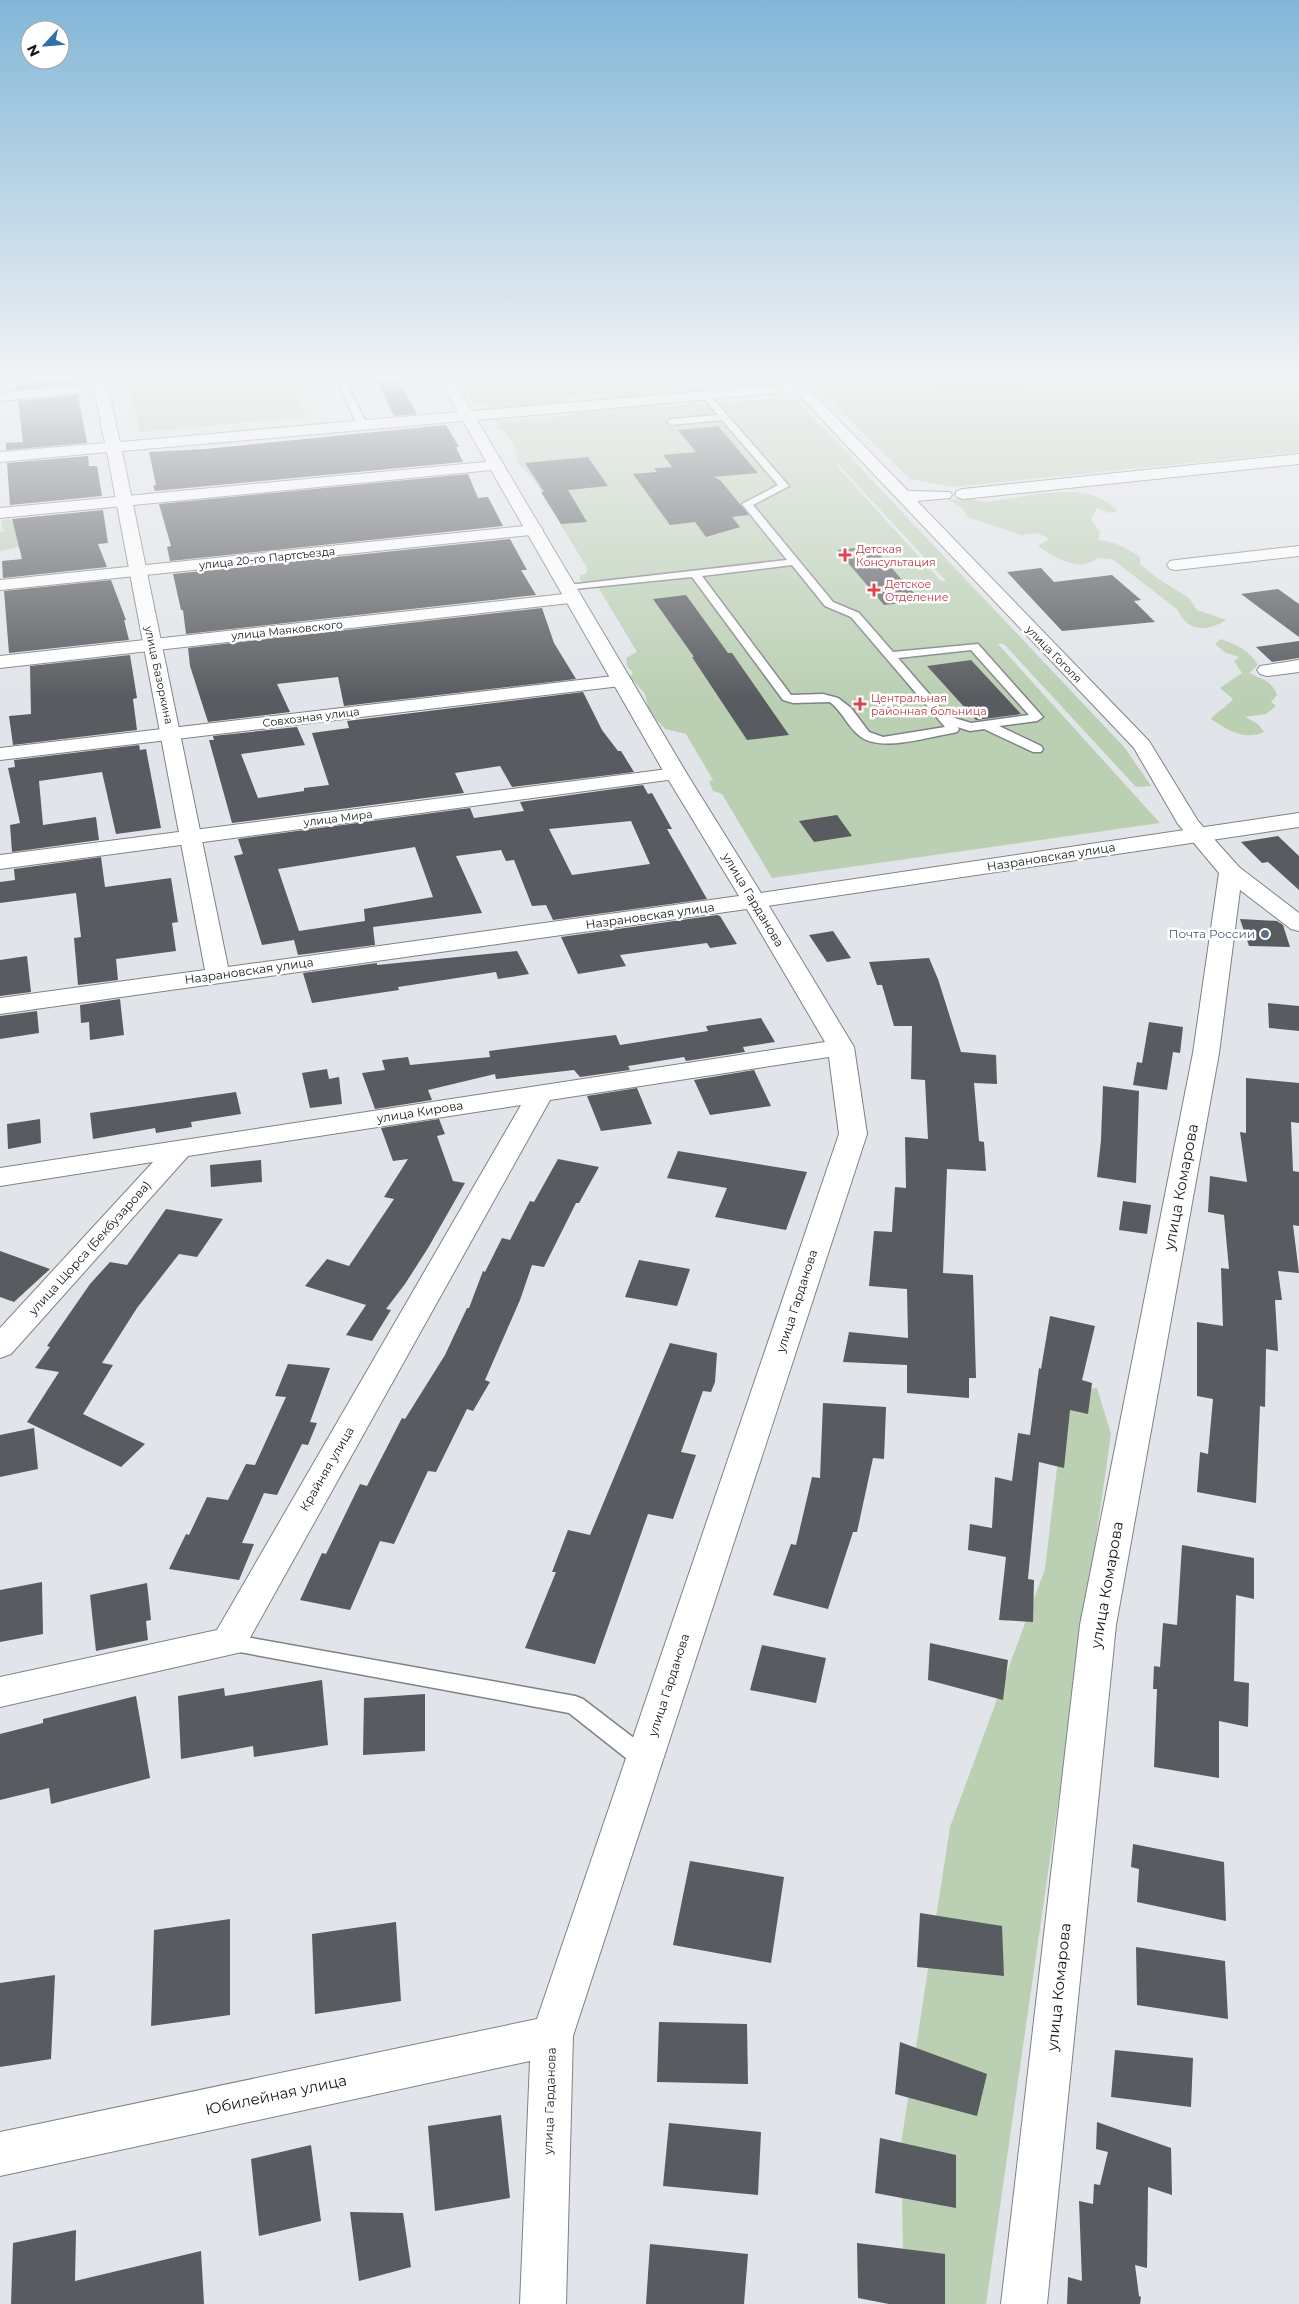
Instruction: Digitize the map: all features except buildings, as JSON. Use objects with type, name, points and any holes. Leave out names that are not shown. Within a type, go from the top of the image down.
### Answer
[{"type":"street","name":"улица Базоркина","points":[[121,484],[218,976]]},
{"type":"street","points":[[0,514],[315,484]]},
{"type":"street","name":"улица Гарданова","points":[[506,484],[676,774],[841,1046],[853,1134],[552,2036],[543,2304]]},
{"type":"street","name":"улица Гоголя","points":[[890,484],[1142,745],[1189,824],[1232,872],[1299,924]]},
{"type":"street","points":[[964,494],[1064,484]]},
{"type":"street","points":[[902,496],[944,495]]},
{"type":"street","name":"улица 20-го Партсъезда","points":[[0,585],[534,530]]},
{"type":"street","points":[[1176,565],[1299,551]]},
{"type":"street","name":"улица Маяковского","points":[[0,662],[153,645],[570,593]]},
{"type":"street","points":[[1267,670],[1299,666]]},
{"type":"street","name":"Совхозная улица","points":[[0,754],[622,681]]},
{"type":"street","name":"улица Мира","points":[[0,862],[676,774]]},
{"type":"street","name":"Назрановская улица","points":[[0,1006],[754,901],[1299,820]]},
{"type":"street","name":"улица Комарова","points":[[1024,2304],[1098,1625],[1206,1053],[1232,872]]},
{"type":"street","name":"улица Кирова","points":[[0,1177],[841,1046]]},
{"type":"street","name":"Крайняя улица","points":[[229,1642],[542,1093]]},
{"type":"street","name":"улица Щорса (Бекбузарова)","points":[[0,1347],[180,1149]]},
{"type":"street","points":[[0,1692],[229,1642]]},
{"type":"street","name":"Юбилейная улица","points":[[0,2154],[552,2036]]},
{"type":"lane","points":[[694,574],[788,698],[799,700],[825,698],[835,701],[866,737],[873,740],[953,729],[855,615],[829,604],[747,504],[784,486],[782,484]]},
{"type":"lane","points":[[570,593],[694,574],[793,562]]},
{"type":"lane","points":[[891,656],[970,646],[976,648],[1037,717],[968,727],[946,719]]},
{"type":"lane","points":[[986,725],[1036,749]]},
{"type":"lane","points":[[229,1642],[575,1704],[644,1759]]},
{"type":"green space","name":"Центральная районная больница","points":[[536,484],[853,484],[941,581],[946,581],[856,484],[875,484],[1125,748],[1151,786],[1136,787],[1004,644],[998,644],[1160,823],[772,878],[722,794],[713,791],[709,781],[713,780],[686,734],[665,729],[649,711],[645,694],[630,677],[633,672],[628,668],[626,658],[637,652],[598,587],[592,588],[580,580],[580,575],[586,574],[587,568]]},
{"type":"green space","points":[[934,484],[987,484],[952,487]]},
{"type":"green space","points":[[1043,493],[1083,493],[1108,503],[1118,511],[1109,513],[1097,508],[1091,519],[1100,532],[1098,540],[1115,544],[1135,553],[1140,557],[1140,564],[1157,578],[1189,598],[1197,610],[1226,620],[1212,627],[1198,628],[1192,626],[1187,623],[1178,610],[1112,559],[1098,558],[1083,564],[1067,562],[1038,546],[1049,539],[1038,533],[1021,535],[968,517],[963,509],[949,500],[967,498],[986,502]]},
{"type":"green space","points":[[9,519],[25,531],[20,547],[0,551],[0,532],[5,530],[1,527],[2,520]]},
{"type":"green space","points":[[1221,639],[1251,655],[1258,665],[1249,673],[1266,681],[1275,690],[1277,695],[1271,702],[1276,706],[1266,714],[1245,717],[1258,724],[1264,732],[1243,735],[1223,727],[1211,719],[1233,699],[1220,688],[1242,673],[1234,661],[1239,657],[1226,653],[1215,644]]},
{"type":"green space","points":[[1097,1388],[1111,1434],[986,2304],[904,2304],[901,2144],[950,1827],[1045,1569],[1066,1392]]},
{"type":"place","name":"Детская Консультация","points":[[845,555]]},
{"type":"place","name":"Детское Отделение","points":[[874,590]]},
{"type":"place","name":"Центральная районная больница","points":[[860,704]]},
{"type":"place","name":"Почта России","points":[[1265,934]]}]
